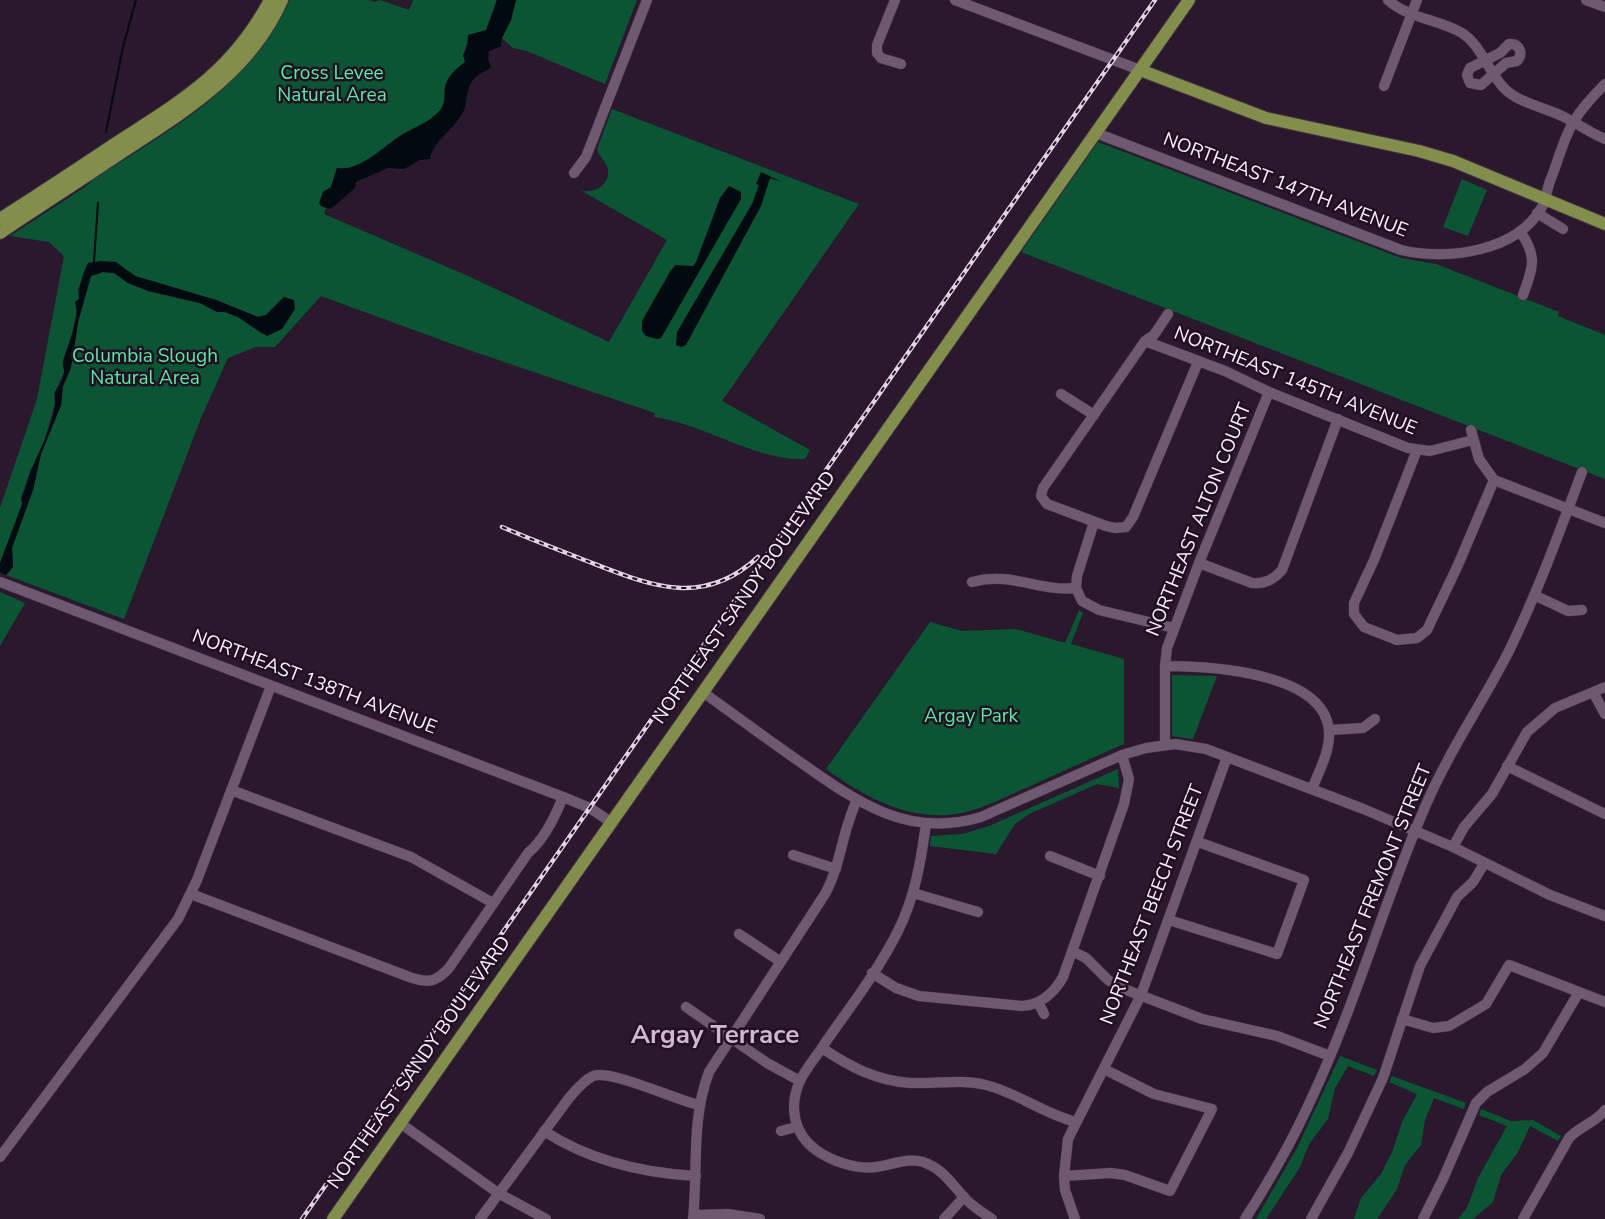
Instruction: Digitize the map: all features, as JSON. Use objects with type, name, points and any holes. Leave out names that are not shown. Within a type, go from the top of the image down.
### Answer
[{"type":"main road","points":[[0,219],[198,89],[238,49],[270,0]]},
{"type":"main road","points":[[0,233],[211,93],[251,52],[268,28],[282,0]]},
{"type":"main road","name":"NORTHEAST SANDY BOULEVARD","points":[[333,1219],[1189,0]]},
{"type":"main road","points":[[1140,70],[1266,118],[1436,156],[1476,169],[1605,224]]},
{"type":"street","points":[[574,173],[586,157],[647,0]]},
{"type":"street","points":[[895,0],[877,44],[877,53],[881,58],[901,64]]},
{"type":"street","points":[[955,0],[1140,70]]},
{"type":"street","points":[[1388,0],[1411,14],[1461,32],[1486,59],[1502,86],[1512,95],[1574,122],[1605,139]]},
{"type":"street","points":[[1384,86],[1417,0]]},
{"type":"street","points":[[1586,0],[1605,7]]},
{"type":"street","points":[[1509,44],[1520,49],[1521,54],[1517,61],[1506,63],[1481,85],[1473,85],[1468,79],[1470,68],[1486,59],[1500,53],[1509,44]]},
{"type":"street","points":[[1545,198],[1574,122],[1605,84]]},
{"type":"street","name":"NORTHEAST 147TH AVENUE","points":[[1096,133],[1416,253],[1439,256],[1465,253],[1497,243],[1520,230],[1537,213],[1545,198]]},
{"type":"street","points":[[1537,213],[1563,229]]},
{"type":"street","points":[[1520,230],[1533,257],[1523,295]]},
{"type":"street","points":[[1168,314],[1154,335],[1146,341],[1036,498],[1115,528],[1130,524],[1198,362]]},
{"type":"street","name":"NORTHEAST 145TH AVENUE","points":[[1146,341],[1416,450],[1439,450],[1472,435],[1479,459],[1494,480]]},
{"type":"street","name":"NORTHEAST ALTON COURT","points":[[1166,745],[1167,648],[1269,392]]},
{"type":"street","points":[[1061,394],[1094,415]]},
{"type":"street","points":[[1199,563],[1252,583],[1269,585],[1282,570],[1338,419]]},
{"type":"street","points":[[1416,450],[1374,560],[1354,603],[1354,614],[1360,623],[1397,640],[1410,640],[1422,635],[1427,629],[1494,480],[1605,523]]},
{"type":"street","name":"NORTHEAST FREMONT STREET","points":[[1245,1219],[1293,1136],[1330,1056],[1415,831],[1445,765],[1505,658],[1534,595],[1582,471]]},
{"type":"street","points":[[1094,522],[1076,588],[1082,601],[1089,607],[1174,628]]},
{"type":"street","points":[[972,583],[986,578],[1003,578],[1076,588]]},
{"type":"street","name":"NORTHEAST 138TH AVENUE","points":[[5,584],[563,797],[590,808],[611,823]]},
{"type":"street","points":[[1534,595],[1568,611],[1582,610]]},
{"type":"street","points":[[1165,666],[1207,666],[1295,687],[1310,695],[1326,718],[1329,730],[1325,758],[1312,789]]},
{"type":"street","points":[[0,1157],[167,937],[191,894],[271,686]]},
{"type":"street","points":[[1453,847],[1465,827],[1492,794],[1527,732],[1555,708],[1605,687]]},
{"type":"street","points":[[1593,692],[1605,714]]},
{"type":"street","points":[[704,693],[857,800],[889,815],[926,824],[950,824],[981,817],[1122,755],[1166,745],[1191,746],[1312,789],[1415,831],[1550,895],[1605,916]]},
{"type":"street","points":[[1329,730],[1363,728],[1375,719]]},
{"type":"street","points":[[872,973],[896,988],[919,996],[1021,1006],[1038,1002],[1059,984],[1119,823],[1128,788],[1128,769],[1122,755]]},
{"type":"street","name":"NORTHEAST BEECH STREET","points":[[1075,1219],[1065,1190],[1065,1152],[1076,1122],[1141,995],[1227,757]]},
{"type":"street","points":[[1507,766],[1605,814]]},
{"type":"street","points":[[231,790],[411,857],[493,903]]},
{"type":"street","points":[[191,894],[412,978],[429,982],[437,980],[449,968],[550,824],[563,797]]},
{"type":"street","points":[[760,1219],[728,1214],[693,1217],[699,1105],[709,1072],[821,902],[836,869],[845,828],[857,800]]},
{"type":"street","points":[[926,824],[914,893],[897,933],[800,1081],[794,1108],[796,1127],[802,1138],[814,1149],[834,1160],[876,1167],[905,1161],[921,1161],[947,1175],[964,1198],[992,1219]]},
{"type":"street","points":[[1169,920],[1278,954],[1304,880],[1198,842]]},
{"type":"street","points":[[793,855],[836,869]]},
{"type":"street","points":[[1050,856],[1100,876]]},
{"type":"street","points":[[1311,1219],[1371,1106],[1391,1058],[1420,965],[1460,892],[1473,882],[1484,864]]},
{"type":"street","points":[[914,893],[978,912]]},
{"type":"street","points":[[739,934],[782,962]]},
{"type":"street","points":[[1072,951],[1086,958],[1108,980],[1141,995],[1202,1019],[1277,1036],[1330,1056]]},
{"type":"street","points":[[1402,1019],[1433,1028],[1449,1026],[1486,1004],[1508,965],[1605,1002]]},
{"type":"street","points":[[1423,1219],[1476,1103],[1487,1092],[1525,1069],[1543,1053],[1579,992]]},
{"type":"street","points":[[1038,1002],[1044,1014]]},
{"type":"street","points":[[686,1007],[767,1063],[800,1081]]},
{"type":"street","points":[[822,1048],[848,1065],[880,1078],[911,1083],[954,1082],[988,1086],[1010,1093],[1051,1115],[1076,1122]]},
{"type":"street","points":[[1064,1176],[1111,1173],[1125,1175],[1170,1191],[1212,1109],[1154,1094],[1104,1069]]},
{"type":"street","points":[[481,1219],[544,1131],[579,1087],[594,1076],[608,1074],[699,1105]]},
{"type":"street","points":[[1523,1219],[1569,1138],[1595,1121],[1605,1110]]},
{"type":"street","points":[[400,1123],[498,1194],[546,1219]]},
{"type":"street","points":[[782,1131],[796,1127]]},
{"type":"street","points":[[544,1131],[571,1147],[625,1167],[696,1176]]},
{"type":"street","points":[[944,1219],[964,1198]]},
{"type":"green space","points":[[290,0],[380,0],[409,10],[413,0],[497,0],[488,28],[468,43],[464,53],[465,62],[447,81],[444,103],[437,114],[362,163],[337,168],[331,187],[323,192],[321,206],[326,208],[324,214],[468,276],[609,342],[667,240],[582,191],[601,187],[607,179],[608,169],[597,149],[612,109],[859,204],[722,401],[810,450],[805,459],[767,454],[692,427],[654,417],[655,413],[463,348],[321,296],[275,347],[256,347],[228,358],[201,418],[124,619],[6,575],[13,564],[12,548],[33,490],[41,454],[61,405],[63,386],[73,357],[78,322],[91,276],[103,272],[114,273],[128,283],[148,291],[200,303],[217,312],[238,317],[262,334],[284,297],[266,315],[258,317],[216,300],[135,276],[129,271],[88,264],[78,289],[79,299],[75,302],[77,311],[63,363],[64,372],[54,394],[55,403],[44,442],[31,469],[21,498],[23,504],[0,563],[0,508],[37,399],[64,256],[49,242],[10,236],[85,187],[91,182],[92,174],[99,176],[208,102],[231,82],[252,58],[272,32]]},
{"type":"green space","points":[[516,0],[637,0],[605,84],[527,51],[513,48],[502,38],[511,20]]},
{"type":"green space","points":[[1098,142],[1401,258],[1436,264],[1559,312],[1558,316],[1605,335],[1605,479],[1021,252]]},
{"type":"green space","points":[[1462,179],[1487,190],[1468,236],[1443,227]]},
{"type":"green space","points":[[0,592],[25,603],[0,646]]},
{"type":"green space","name":"Argay Park","points":[[1079,610],[1083,613],[1071,644],[1124,659],[1124,744],[989,804],[947,815],[928,815],[892,806],[874,799],[826,769],[930,622],[962,631],[1016,629],[1065,643]]},
{"type":"green space","points":[[1172,675],[1217,676],[1193,739],[1172,736]]},
{"type":"green space","points":[[1118,769],[1119,788],[1097,784],[1029,814],[1015,824],[996,854],[930,846],[931,836],[962,834],[989,826]]},
{"type":"green space","points":[[1340,1056],[1377,1070],[1374,1076],[1348,1066],[1335,1088],[1328,1119],[1309,1144],[1300,1167],[1266,1219],[1256,1219],[1297,1148]]},
{"type":"green space","points":[[1392,1076],[1466,1103],[1464,1109],[1434,1098],[1425,1120],[1421,1145],[1405,1165],[1397,1189],[1377,1219],[1354,1219],[1361,1198],[1381,1174],[1393,1150],[1402,1122],[1417,1094],[1389,1082]]},
{"type":"green space","points":[[1481,1109],[1511,1121],[1533,1120],[1561,1136],[1558,1141],[1530,1126],[1518,1152],[1501,1175],[1493,1202],[1473,1219],[1458,1219],[1467,1208],[1478,1178],[1507,1126],[1479,1115]]},
{"type":"shaded area","points":[[497,0],[516,0],[501,46],[489,51],[491,67],[470,84],[460,117],[435,146],[430,159],[420,160],[404,169],[388,168],[356,182],[355,188],[330,209],[321,206],[319,203],[323,192],[331,187],[337,168],[362,163],[437,114],[444,101],[447,80],[465,62],[463,55],[467,48],[468,35],[486,30]]},
{"type":"shaded area","points":[[761,172],[782,182],[770,178],[761,206],[686,345],[676,345],[677,332],[752,204]]},
{"type":"shaded area","points":[[729,186],[741,192],[741,199],[661,338],[646,336],[642,331],[642,321],[671,270],[676,265],[693,266],[696,262],[720,198]]},
{"type":"shaded area","points":[[116,262],[135,276],[216,300],[258,317],[266,315],[284,297],[294,300],[295,309],[282,329],[267,336],[238,317],[217,312],[200,303],[148,291],[128,283],[114,273],[103,272],[91,276],[78,322],[71,368],[63,386],[61,405],[41,454],[33,490],[12,548],[13,567],[6,575],[0,572],[0,563],[53,416],[55,392],[64,374],[63,362],[75,325],[75,302],[79,299],[88,263]]},
{"type":"waterway","points":[[106,132],[123,47],[136,0]]},
{"type":"waterway","points":[[94,262],[98,203]]},
{"type":"railway","points":[[302,1219],[1155,0]]},
{"type":"railway","points":[[502,527],[632,578],[675,588],[716,583],[737,573],[758,557]]},
{"type":"district","name":"Argay Terrace","points":[[715,1037]]},
{"type":"park label","name":"Cross Levee Natural Area","points":[[332,85]]},
{"type":"park label","name":"Columbia Slough Natural Area","points":[[145,368]]}]
